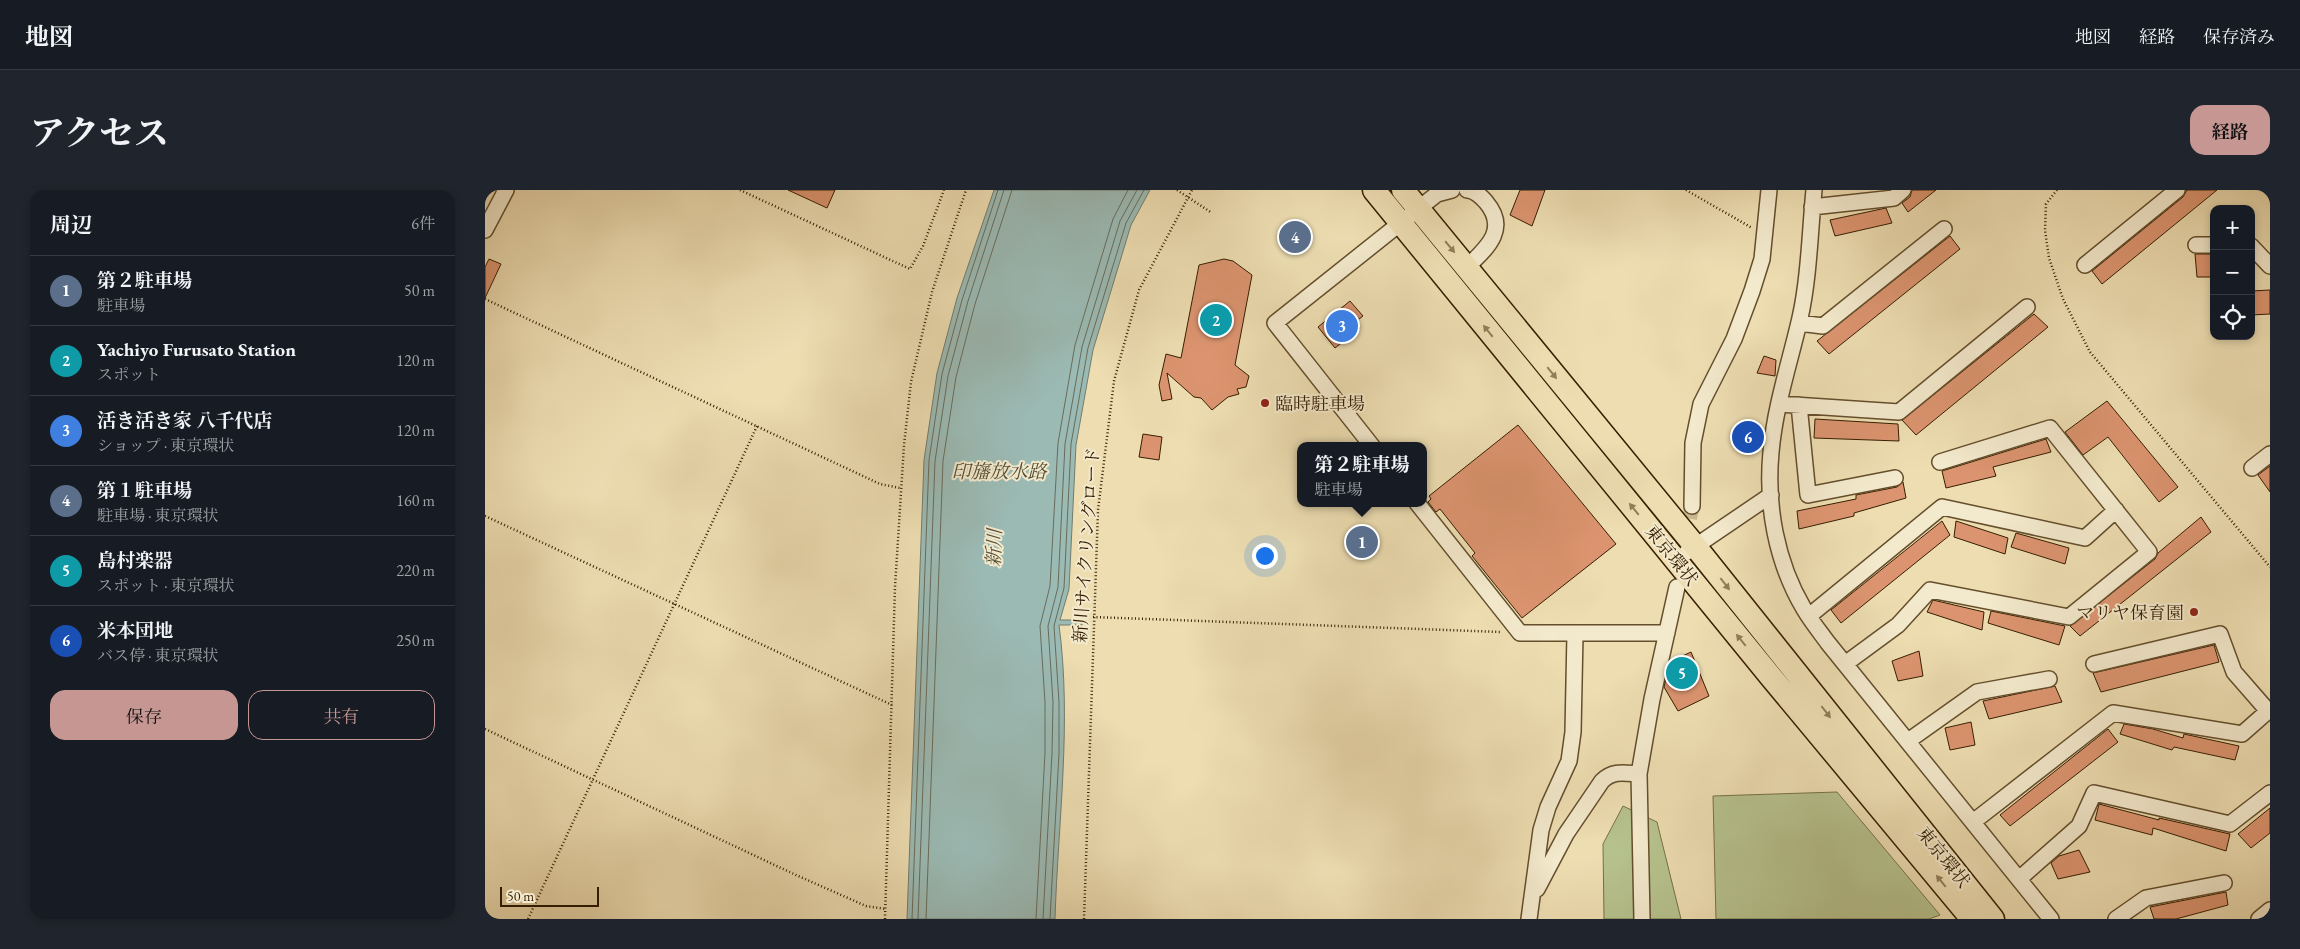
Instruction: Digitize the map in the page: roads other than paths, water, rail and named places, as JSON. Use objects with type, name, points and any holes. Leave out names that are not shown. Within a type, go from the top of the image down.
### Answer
[{"type":"highway","name":"東京環状","points":[[1375,190],[1676,560],[1972,919]]},
{"type":"highway","name":"東京環状","points":[[1403,190],[1695,546],[1993,919]]},
{"type":"street","points":[[485,230],[506,190]]},
{"type":"street","points":[[1369,442],[1275,323],[1437,194],[1452,190]]},
{"type":"street","points":[[1467,190],[1471,190],[1484,199],[1494,211],[1497,229],[1488,247],[1467,267]]},
{"type":"street","points":[[1692,506],[1693,443],[1701,404],[1734,339],[1752,291],[1762,259],[1769,190]]},
{"type":"street","points":[[1814,190],[1799,323],[1779,404],[1771,451],[1771,495],[1779,549],[1790,581],[1809,616],[1845,664],[2051,919]]},
{"type":"street","points":[[1812,208],[1894,198],[1903,190]]},
{"type":"street","points":[[2085,265],[2177,190]]},
{"type":"street","points":[[1799,323],[1823,326],[1944,229]]},
{"type":"street","points":[[2196,245],[2210,245]]},
{"type":"street","points":[[2255,250],[2270,266]]},
{"type":"street","points":[[1779,404],[1899,412],[2027,308]]},
{"type":"street","points":[[1799,405],[1808,495],[1895,478]]},
{"type":"street","points":[[1845,664],[1898,625],[1930,590],[2069,617],[2149,552],[2050,428],[1940,462]]},
{"type":"street","points":[[2252,468],[2270,454]]},
{"type":"street","points":[[1676,560],[1771,495]]},
{"type":"street","points":[[1420,507],[1520,632],[1575,634],[1590,631],[1667,632]]},
{"type":"street","points":[[1809,616],[1942,507],[2085,538],[2116,510]]},
{"type":"street","points":[[1642,919],[1639,774],[1677,587]]},
{"type":"street","points":[[1529,919],[1541,830],[1548,807],[1569,761],[1573,732],[1575,634]]},
{"type":"street","points":[[1973,822],[2113,714],[2242,734],[2269,712],[2234,672],[2220,634],[2094,664]]},
{"type":"street","points":[[1908,741],[1977,692],[2049,680]]},
{"type":"street","points":[[1532,902],[1566,834],[1602,781],[1609,774],[1615,772],[1639,774]]},
{"type":"street","points":[[2019,879],[2079,826],[2094,793],[2230,824],[2270,793]]},
{"type":"street","points":[[2116,919],[2146,898],[2224,883]]},
{"type":"street","points":[[2259,919],[2270,910]]},
{"type":"water","name":"印旛放水路","points":[[994,190],[1150,190],[1131,225],[1093,350],[1076,445],[1069,589],[1060,620],[1082,620],[1082,625],[1059,625],[1063,662],[1064,735],[1055,919],[907,919],[924,460],[937,373],[957,298]]},
{"type":"tunnel","points":[[1685,541],[1692,506]]},
{"type":"place","name":"第１駐車場","points":[[1295,237]]},
{"type":"place","name":"Yachiyo Furusato Station","points":[[1216,320]]},
{"type":"place","name":"活き活き家 八千代店","points":[[1342,326]]},
{"type":"place","name":"臨時駐車場","points":[[1265,403]]},
{"type":"place","name":"米本団地","points":[[1748,437]]},
{"type":"place","name":"第２駐車場","points":[[1362,542]]},
{"type":"place","name":"マリヤ保育園","points":[[2194,612]]},
{"type":"place","name":"島村楽器","points":[[1682,673]]},
{"type":"water label","name":"新川","points":[[994,548]]}]
